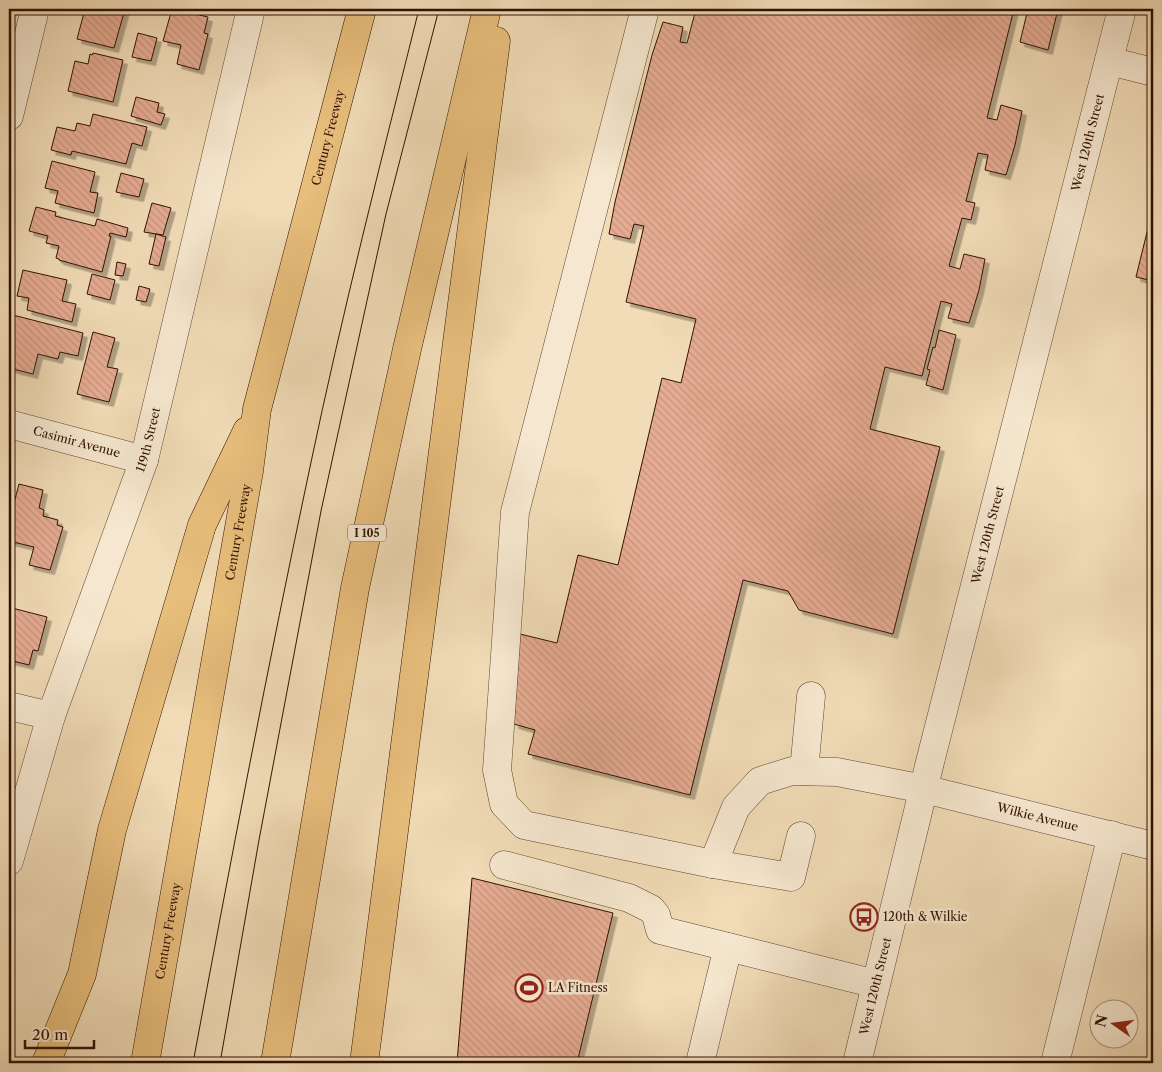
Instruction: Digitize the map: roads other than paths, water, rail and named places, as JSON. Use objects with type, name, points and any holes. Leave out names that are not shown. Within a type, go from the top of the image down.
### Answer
[{"type":"highway","name":"Century Freeway","points":[[145,1063],[250,471],[257,409],[362,9]]},
{"type":"highway","name":"I 105","points":[[275,1063],[356,588],[407,348],[487,9]]},
{"type":"highway","points":[[364,1063],[500,9]]},
{"type":"highway","points":[[46,1063],[82,974],[112,830],[202,525],[257,409]]},
{"type":"street","points":[[9,116],[35,9]]},
{"type":"street","name":"119th Street","points":[[9,861],[51,716],[144,460],[251,9]]},
{"type":"street","points":[[645,9],[515,512],[497,770],[504,804],[524,825],[713,864],[791,877],[801,836]]},
{"type":"street","name":"West 120th Street","points":[[857,1063],[924,789],[1122,9]]},
{"type":"street","points":[[1109,61],[1153,72]]},
{"type":"street","name":"Casimir Avenue","points":[[9,424],[144,460]]},
{"type":"street","points":[[804,771],[811,696]]},
{"type":"street","points":[[9,706],[51,716]]},
{"type":"street","name":"Wilkie Avenue","points":[[713,864],[736,807],[760,781],[792,771],[837,772],[924,789],[1153,846]]},
{"type":"street","points":[[1055,1063],[1112,835]]},
{"type":"street","points":[[504,865],[629,898],[651,908],[656,915],[660,930],[876,984]]},
{"type":"street","points":[[700,1063],[728,947]]},
{"type":"tram line","points":[[193,1063],[279,616],[322,410],[376,180],[419,9]]},
{"type":"tram line","points":[[220,1063],[259,840],[321,511],[386,214],[439,9]]},
{"type":"place","name":"120th & Wilkie","points":[[864,917]]},
{"type":"place","name":"LA Fitness","points":[[529,988]]}]
